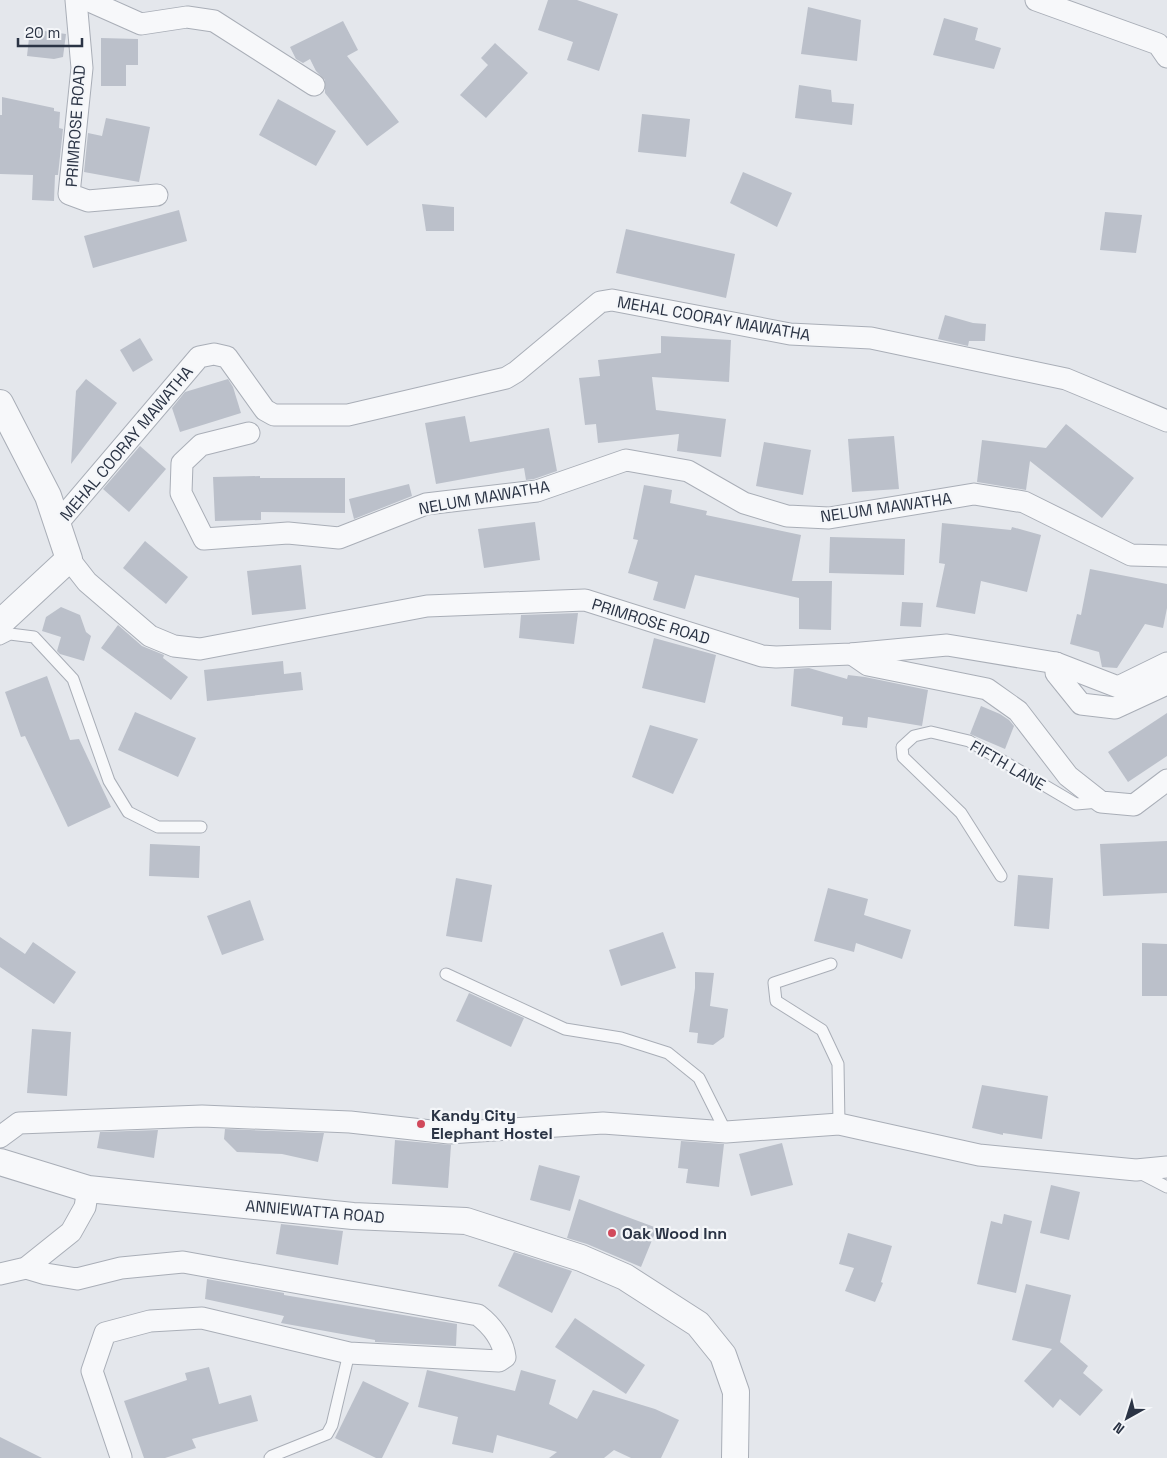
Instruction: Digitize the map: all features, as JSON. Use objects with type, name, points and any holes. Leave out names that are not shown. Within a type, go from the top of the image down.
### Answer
[{"type":"street","name":"PRIMROSE ROAD","points":[[76,0],[82,68],[69,194],[88,201],[156,195]]},
{"type":"street","points":[[87,0],[141,24],[187,17],[214,21],[314,85]]},
{"type":"street","points":[[1036,0],[1158,44],[1167,56]]},
{"type":"street","name":"MEHAL COORAY MAWATHA","points":[[57,524],[199,357],[214,354],[227,357],[266,410],[274,415],[348,415],[506,378],[516,372],[600,302],[612,300],[790,334],[871,338],[1066,378],[1167,421]]},
{"type":"street","points":[[0,403],[48,496],[69,559],[0,623]]},
{"type":"street","name":"NELUM MAWATHA","points":[[249,434],[201,445],[182,463],[181,493],[204,539],[288,533],[339,538],[426,504],[537,491],[626,460],[688,471],[744,503],[787,516],[830,518],[974,494],[1024,502],[1131,555],[1167,556]]},
{"type":"street","name":"PRIMROSE ROAD","points":[[69,559],[87,582],[150,636],[174,646],[200,649],[427,606],[585,600],[762,656],[851,654],[947,646],[1056,663],[1118,687],[1167,663]]},
{"type":"street","points":[[851,654],[868,665],[986,689],[1018,712],[1068,776],[1101,802],[1134,805],[1167,780]]},
{"type":"street","points":[[1056,663],[1056,673],[1081,704],[1115,708],[1167,684]]},
{"type":"street","points":[[0,1137],[19,1123],[202,1116],[350,1122],[449,1133],[603,1123],[726,1132],[839,1124],[979,1155],[1136,1170],[1167,1166]]},
{"type":"street","name":"ANNIEWATTA ROAD","points":[[0,1162],[88,1189],[353,1216],[466,1221],[581,1258],[625,1277],[698,1324],[723,1354],[736,1392],[735,1458]]},
{"type":"street","points":[[0,1274],[26,1268],[71,1232],[85,1207],[88,1189]]},
{"type":"street","points":[[26,1268],[46,1274],[77,1279],[121,1268],[183,1262],[478,1315],[492,1326],[504,1350],[505,1357],[499,1362],[349,1353],[202,1318],[150,1321],[105,1333],[92,1371],[121,1458]]},
{"type":"lane","points":[[0,639],[10,634],[34,637],[72,679],[109,781],[128,812],[158,827],[201,827]]},
{"type":"lane","name":"FIFTH LANE","points":[[1001,876],[962,813],[903,757],[902,747],[914,736],[931,732],[969,741],[1076,804],[1101,802]]},
{"type":"lane","points":[[831,964],[774,984],[776,1000],[822,1030],[838,1064],[839,1124]]},
{"type":"lane","points":[[446,974],[565,1029],[621,1038],[668,1053],[699,1078],[726,1132]]},
{"type":"lane","points":[[1136,1170],[1167,1187]]},
{"type":"lane","points":[[270,1458],[327,1434],[332,1425],[349,1353]]},
{"type":"building","points":[[548,0],[577,0],[618,14],[599,71],[567,60],[573,42],[538,30]]},
{"type":"building","points":[[808,7],[861,20],[857,61],[801,54]]},
{"type":"building","points":[[944,18],[978,28],[975,40],[1001,48],[994,69],[933,55]]},
{"type":"building","points":[[343,21],[358,50],[347,56],[399,122],[367,146],[325,93],[325,80],[316,71],[310,59],[303,63],[296,59],[290,47]]},
{"type":"building","points":[[30,29],[66,34],[63,57],[54,59],[27,56]]},
{"type":"building","points":[[101,38],[138,39],[138,65],[126,65],[126,86],[101,86]]},
{"type":"building","points":[[495,43],[528,73],[486,118],[460,95],[488,65],[481,58]]},
{"type":"building","points":[[799,85],[831,90],[832,102],[854,104],[852,125],[795,118]]},
{"type":"building","points":[[2,97],[54,108],[54,111],[60,112],[59,128],[63,129],[58,175],[55,175],[54,201],[32,200],[33,175],[0,174],[0,115],[2,115]]},
{"type":"building","points":[[278,99],[336,131],[316,166],[259,135]]},
{"type":"building","points":[[642,114],[690,119],[686,157],[638,152]]},
{"type":"building","points":[[106,118],[150,127],[139,182],[84,172],[88,133],[102,136]]},
{"type":"building","points":[[743,172],[792,193],[777,227],[730,203]]},
{"type":"building","points":[[422,204],[454,207],[454,231],[426,231]]},
{"type":"building","points":[[179,210],[187,241],[93,268],[84,236]]},
{"type":"building","points":[[1105,212],[1142,215],[1136,253],[1100,250]]},
{"type":"building","points":[[626,229],[735,254],[726,298],[616,273]]},
{"type":"building","points":[[945,315],[973,323],[986,324],[985,341],[969,341],[968,346],[938,339]]},
{"type":"building","points":[[661,336],[731,340],[729,382],[652,377],[656,410],[726,419],[721,457],[677,451],[679,434],[598,443],[596,424],[585,425],[579,378],[600,376],[598,360],[661,353]]},
{"type":"building","points":[[140,338],[153,360],[133,372],[120,350]]},
{"type":"building","points":[[86,379],[117,403],[71,464],[76,391]]},
{"type":"building","points":[[228,379],[233,387],[241,413],[180,432],[172,408],[185,392]]},
{"type":"building","points":[[465,416],[470,442],[549,428],[557,471],[526,480],[524,468],[436,484],[425,423]]},
{"type":"building","points":[[1066,424],[1134,478],[1102,518],[1030,461],[1026,490],[977,482],[982,440],[1046,448]]},
{"type":"building","points":[[894,436],[899,489],[852,492],[848,439]]},
{"type":"building","points":[[764,442],[811,450],[803,495],[756,486]]},
{"type":"building","points":[[140,446],[166,469],[129,512],[103,489]]},
{"type":"building","points":[[260,476],[260,478],[345,478],[345,513],[261,512],[261,520],[215,521],[213,477]]},
{"type":"building","points":[[409,484],[412,496],[354,519],[349,499]]},
{"type":"building","points":[[644,485],[672,490],[670,503],[707,511],[706,515],[801,535],[792,581],[832,581],[831,630],[799,629],[799,598],[695,575],[685,609],[653,600],[658,582],[628,573],[638,540],[633,539]]},
{"type":"building","points":[[535,522],[540,560],[484,568],[478,529]]},
{"type":"building","points":[[942,523],[1011,530],[1012,527],[1041,535],[1027,592],[981,581],[975,614],[936,607],[945,564],[939,563]]},
{"type":"building","points":[[830,537],[905,539],[904,575],[829,573]]},
{"type":"building","points":[[145,541],[188,577],[166,604],[123,568]]},
{"type":"building","points":[[301,565],[306,609],[252,615],[247,571]]},
{"type":"building","points":[[1090,569],[1167,584],[1167,608],[1163,628],[1145,624],[1117,668],[1102,667],[1099,652],[1070,644],[1077,614],[1081,615]]},
{"type":"building","points":[[902,602],[923,603],[921,627],[900,626]]},
{"type":"building","points":[[61,607],[80,615],[86,632],[91,636],[84,661],[60,654],[57,651],[61,637],[42,631],[46,617]]},
{"type":"building","points":[[578,613],[574,644],[519,638],[521,615]]},
{"type":"building","points":[[118,625],[142,646],[164,655],[163,658],[188,677],[171,700],[101,648]]},
{"type":"building","points":[[654,638],[716,655],[705,703],[642,688]]},
{"type":"building","points":[[283,661],[284,674],[301,672],[303,690],[207,701],[204,670]]},
{"type":"building","points":[[809,668],[847,679],[848,675],[865,677],[928,690],[922,726],[868,717],[867,728],[842,725],[843,717],[791,706],[794,669]]},
{"type":"building","points":[[47,676],[70,740],[79,739],[111,807],[68,827],[25,736],[21,737],[5,692]]},
{"type":"building","points":[[981,706],[1000,714],[1014,726],[1005,749],[970,734]]},
{"type":"building","points":[[135,712],[196,738],[178,777],[118,750]]},
{"type":"building","points":[[1167,713],[1167,756],[1128,782],[1108,752]]},
{"type":"building","points":[[650,725],[698,739],[673,794],[632,777]]},
{"type":"building","points":[[1167,841],[1167,893],[1103,896],[1100,844]]},
{"type":"building","points":[[150,844],[200,846],[199,878],[149,876]]},
{"type":"building","points":[[1018,875],[1053,878],[1049,929],[1014,926]]},
{"type":"building","points":[[456,878],[492,885],[482,942],[446,936]]},
{"type":"building","points":[[828,888],[868,899],[864,915],[911,930],[902,959],[856,943],[854,952],[814,941]]},
{"type":"building","points":[[250,900],[264,940],[222,955],[207,916]]},
{"type":"building","points":[[663,932],[676,968],[621,986],[609,950]]},
{"type":"building","points":[[0,937],[25,954],[33,942],[76,972],[54,1004],[0,967]]},
{"type":"building","points":[[1142,943],[1167,944],[1167,996],[1142,996]]},
{"type":"building","points":[[695,972],[714,973],[710,1006],[728,1009],[724,1037],[713,1045],[697,1043],[698,1033],[689,1032],[695,988]]},
{"type":"building","points":[[469,993],[524,1018],[511,1047],[456,1021]]},
{"type":"building","points":[[32,1029],[71,1032],[67,1096],[27,1093]]},
{"type":"building","points":[[982,1085],[1048,1096],[1042,1139],[1003,1133],[1003,1135],[972,1128]]},
{"type":"building","points":[[225,1129],[324,1133],[318,1162],[282,1154],[237,1152],[224,1139]]},
{"type":"building","points":[[158,1130],[154,1158],[97,1148],[100,1132]]},
{"type":"building","points":[[395,1140],[451,1145],[448,1188],[392,1184]]},
{"type":"building","points":[[681,1141],[724,1144],[719,1187],[686,1183],[688,1169],[678,1168]]},
{"type":"building","points":[[782,1143],[793,1185],[751,1196],[739,1154]]},
{"type":"building","points":[[539,1165],[580,1176],[570,1211],[530,1200]]},
{"type":"building","points":[[1051,1185],[1080,1192],[1069,1240],[1040,1233]]},
{"type":"building","name":"Oak Wood Inn","points":[[579,1199],[657,1228],[641,1267],[587,1244],[567,1238]]},
{"type":"building","points":[[1004,1214],[1032,1221],[1016,1293],[977,1284],[991,1221],[1002,1224]]},
{"type":"building","points":[[281,1224],[343,1231],[338,1265],[276,1254]]},
{"type":"building","points":[[848,1233],[892,1246],[881,1282],[883,1283],[875,1302],[845,1291],[854,1268],[839,1264]]},
{"type":"building","points":[[514,1252],[572,1271],[552,1313],[498,1286]]},
{"type":"building","points":[[207,1279],[284,1293],[284,1295],[457,1324],[456,1346],[375,1342],[375,1340],[281,1323],[284,1316],[205,1299]]},
{"type":"building","points":[[1026,1284],[1071,1295],[1060,1342],[1088,1366],[1083,1373],[1103,1390],[1080,1416],[1060,1399],[1053,1408],[1024,1381],[1052,1349],[1012,1340]]},
{"type":"building","points":[[575,1318],[645,1365],[626,1394],[555,1347]]},
{"type":"building","points":[[209,1367],[219,1404],[251,1395],[258,1421],[192,1439],[196,1448],[165,1458],[144,1458],[124,1401],[187,1380],[185,1373]]},
{"type":"building","points":[[427,1370],[515,1391],[521,1370],[556,1380],[549,1404],[577,1419],[593,1390],[655,1409],[679,1420],[661,1458],[631,1458],[614,1450],[604,1458],[549,1458],[557,1452],[497,1435],[493,1453],[452,1444],[458,1417],[418,1407]]},
{"type":"building","points":[[363,1381],[409,1403],[382,1458],[376,1458],[335,1438]]},
{"type":"building","points":[[0,1437],[42,1458],[0,1458]]},
{"type":"place","name":"Kandy City Elephant Hostel","points":[[421,1124]]},
{"type":"place","name":"Oak Wood Inn","points":[[612,1233]]}]
